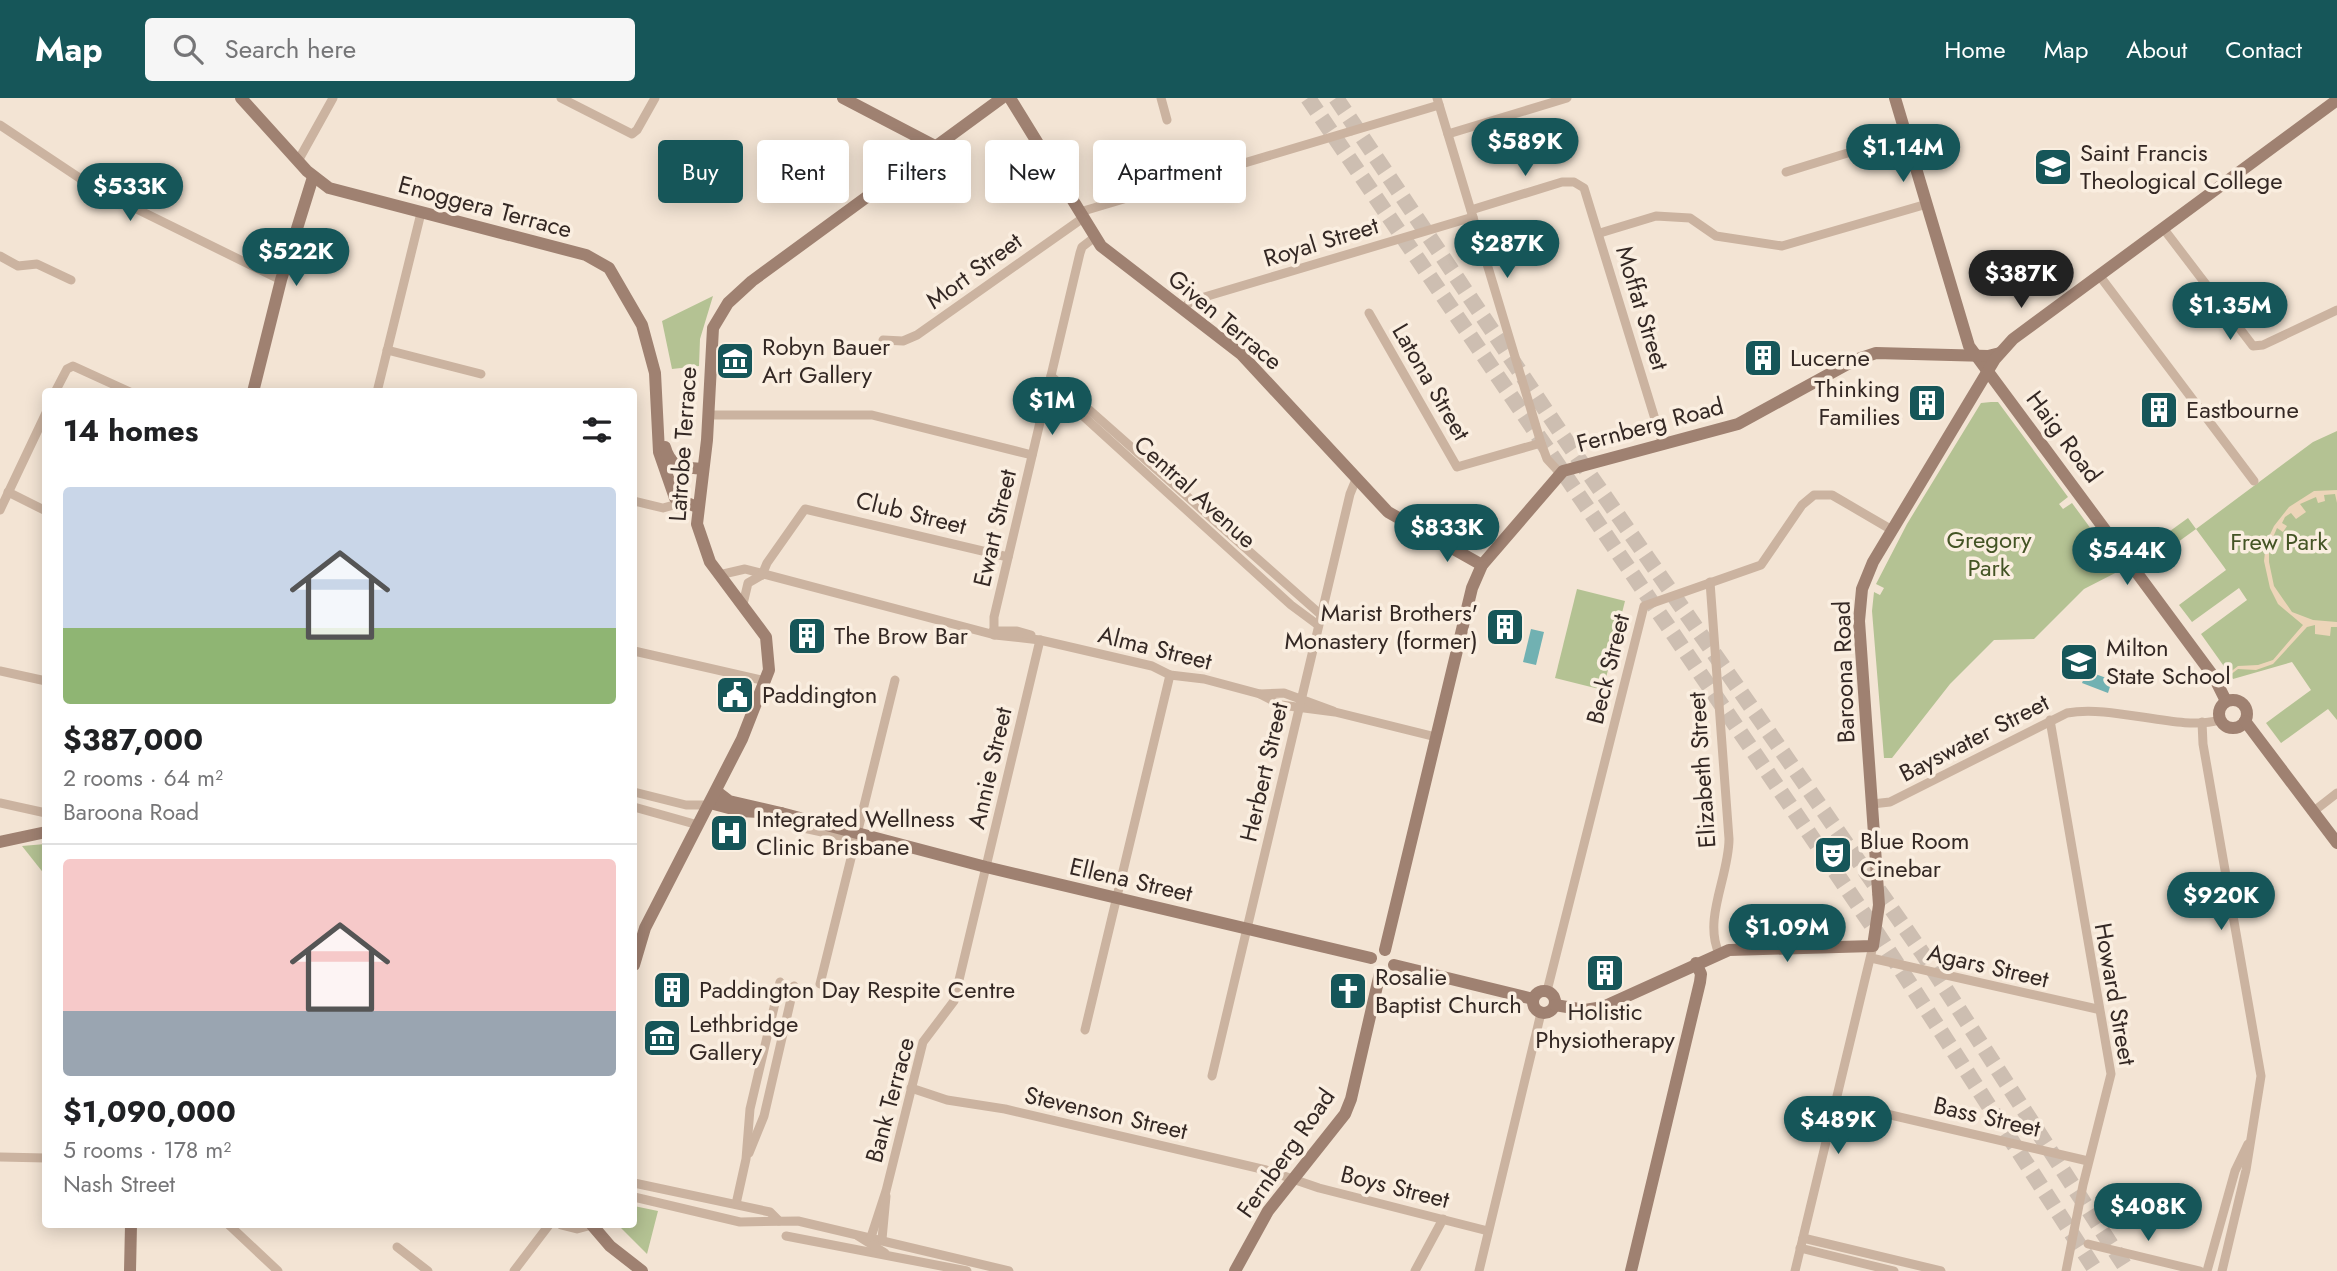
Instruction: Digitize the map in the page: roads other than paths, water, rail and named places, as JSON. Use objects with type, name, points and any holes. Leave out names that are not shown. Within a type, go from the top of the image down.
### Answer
[{"type":"street","name":"Enoggera Terrace","points":[[241,98],[313,177],[336,191],[586,255],[604,263],[613,273],[648,337],[668,456],[676,466],[689,468]]},
{"type":"street","points":[[298,161],[333,98]]},
{"type":"street","points":[[561,98],[632,134],[655,98]]},
{"type":"street","points":[[844,98],[925,140]]},
{"type":"street","name":"Latrobe Terrace","points":[[945,140],[1002,98]]},
{"type":"street","name":"Given Terrace","points":[[1010,98],[1094,237],[1109,253],[1184,308],[1241,355],[1388,512],[1482,565]]},
{"type":"street","points":[[1161,98],[1167,120]]},
{"type":"street","points":[[1448,134],[1567,98]]},
{"type":"street","name":"Haig Road","points":[[1895,98],[1967,339],[2214,677],[2226,701]]},
{"type":"street","name":"Baroona Road","points":[[1795,1271],[1872,952],[1879,905],[1859,609],[1865,579],[2000,353],[2027,327],[2337,100]]},
{"type":"street","points":[[1438,102],[1541,443],[1547,459],[1560,473]]},
{"type":"street","name":"Mort Street","points":[[883,340],[903,341],[917,335],[1081,215],[1438,102]]},
{"type":"street","points":[[0,125],[96,188],[281,280]]},
{"type":"street","points":[[1786,172],[1906,135]]},
{"type":"street","points":[[254,388],[281,280],[313,177]]},
{"type":"street","name":"Royal Street","points":[[1184,308],[1191,301],[1562,182],[1580,184]]},
{"type":"street","name":"Moffat Street","points":[[1580,184],[1588,194],[1663,445]]},
{"type":"street","name":"Latrobe Terrace","points":[[637,947],[711,800],[766,681],[770,658],[768,641],[719,575],[700,541],[698,507],[708,415],[711,334],[716,318],[752,281],[863,200]]},
{"type":"street","points":[[1600,233],[1656,216],[1690,218],[1716,236],[1782,246],[1927,204]]},
{"type":"street","points":[[378,388],[421,212]]},
{"type":"street","points":[[2163,229],[2253,346],[2263,345],[2337,310]]},
{"type":"street","name":"Ewart Street","points":[[994,633],[994,617],[1080,253],[1082,247],[1094,237]]},
{"type":"street","points":[[0,256],[19,266],[37,264],[71,280]]},
{"type":"street","points":[[2099,275],[2254,481]]},
{"type":"street","name":"Latona Street","points":[[1370,313],[1457,467],[1541,443]]},
{"type":"street","points":[[387,350],[481,374]]},
{"type":"street","name":"Fernberg Road","points":[[1385,950],[1469,599],[1482,565],[1560,473],[1738,424],[1855,360],[1876,353],[2000,353]]},
{"type":"street","points":[[57,388],[71,366],[81,368],[122,388]]},
{"type":"street","name":"Central Avenue","points":[[1050,380],[1320,614]]},
{"type":"street","name":"Central Avenue","points":[[1050,380],[1291,605],[1318,625]]},
{"type":"street","name":"Enoggera Terrace","points":[[658,402],[657,445],[672,489],[681,503]]},
{"type":"street","points":[[708,415],[872,415],[1032,455]]},
{"type":"street","points":[[0,510],[42,421]]},
{"type":"street","points":[[651,505],[664,500],[672,489],[676,475],[689,468],[703,469]]},
{"type":"street","name":"Herbert Street","points":[[1212,1076],[1320,614],[1350,494],[1357,477]]},
{"type":"street","points":[[8,492],[42,509]]},
{"type":"street","name":"Beck Street","points":[[1548,991],[1640,615],[1650,602],[1761,565],[1802,505],[1814,495],[1832,495],[1892,530]]},
{"type":"street","points":[[637,502],[663,508],[681,503],[698,507]]},
{"type":"street","name":"Club Street","points":[[762,575],[767,563],[805,509],[1008,557]]},
{"type":"street","name":"Alma Street","points":[[719,575],[740,569],[994,633],[1020,631],[1040,640],[1152,666],[1170,675],[1193,676],[1260,694],[1284,693],[1300,703],[1436,737]]},
{"type":"street","points":[[743,604],[748,583],[762,575]]},
{"type":"street","name":"Elizabeth Street","points":[[1710,582],[1729,839],[1728,863],[1713,930],[1718,953]]},
{"type":"street","name":"Annie Street","points":[[937,1021],[954,1001],[1040,640]]},
{"type":"street","points":[[637,652],[766,681]]},
{"type":"street","points":[[0,671],[42,680]]},
{"type":"street","points":[[1085,1030],[1170,675]]},
{"type":"street","points":[[820,984],[895,680]]},
{"type":"street","points":[[2245,722],[2234,728],[2225,726],[2220,720],[2220,707],[2226,701],[2235,699],[2243,704],[2247,712],[2245,722],[2337,843]]},
{"type":"street","name":"Bayswater Street","points":[[1872,804],[1890,803],[2067,713],[2089,710],[2202,722],[2220,720]]},
{"type":"street","name":"Howard Street","points":[[2050,720],[2097,1009],[2111,1076],[2088,1161],[2066,1271]]},
{"type":"street","points":[[2202,722],[2203,744],[2261,1072],[2246,1170],[2222,1271]]},
{"type":"street","points":[[637,793],[686,805],[711,800]]},
{"type":"street","points":[[2314,811],[2337,793]]},
{"type":"street","name":"Ellena Street","points":[[711,800],[729,801],[781,813],[857,836]]},
{"type":"street","name":"Ellena Street","points":[[711,800],[744,812],[881,840],[1371,958]]},
{"type":"street","points":[[0,803],[42,812]]},
{"type":"street","points":[[637,808],[698,825]]},
{"type":"street","name":"Ellena Street","points":[[744,812],[781,813]]},
{"type":"street","points":[[0,842],[42,833]]},
{"type":"street","points":[[1555,1004],[1585,1010],[1603,1007],[1718,953],[1740,948],[1872,952]]},
{"type":"street","points":[[1385,950],[1394,958],[1394,965],[1387,973],[1380,973],[1371,966],[1371,958],[1375,952],[1385,950]]},
{"type":"street","name":"Agars Street","points":[[1872,952],[2097,1009]]},
{"type":"street","points":[[1631,1271],[1700,982],[1701,974],[1696,963]]},
{"type":"street","points":[[1394,965],[1533,999]]},
{"type":"street","name":"Fernberg Road","points":[[1235,1271],[1268,1210],[1345,1114],[1351,1099],[1380,973]]},
{"type":"street","points":[[736,1204],[746,1159],[748,1119],[780,982]]},
{"type":"street","points":[[746,1159],[764,1116],[794,986]]},
{"type":"street","points":[[1540,991],[1548,991],[1553,995],[1555,1004],[1548,1013],[1541,1013],[1533,1006],[1533,999],[1540,991]]},
{"type":"street","points":[[1479,1271],[1541,1013]]},
{"type":"street","name":"Bank Terrace","points":[[871,1237],[886,1191],[922,1042],[937,1021]]},
{"type":"street","name":"Stevenson Street","points":[[911,1088],[947,1100],[1018,1112],[1293,1179]]},
{"type":"street","name":"Bass Street","points":[[1835,1102],[2088,1161]]},
{"type":"street","points":[[2207,1271],[2235,1171],[2249,1142]]},
{"type":"street","points":[[0,1157],[42,1158]]},
{"type":"street","name":"Boys Street","points":[[1293,1179],[1488,1231]]},
{"type":"street","points":[[637,1184],[772,1213],[779,1222]]},
{"type":"street","name":"Bank Terrace","points":[[881,1239],[887,1211],[886,1191]]},
{"type":"street","points":[[637,1198],[740,1222],[796,1221],[1009,1271]]},
{"type":"street","points":[[1415,1271],[1443,1219]]},
{"type":"street","points":[[131,1228],[132,1269]]},
{"type":"street","points":[[232,1228],[278,1271]]},
{"type":"street","points":[[514,1271],[547,1228]]},
{"type":"street","points":[[595,1228],[610,1246],[642,1271]]},
{"type":"street","points":[[604,1228],[618,1250]]},
{"type":"street","points":[[857,1235],[857,1250]]},
{"type":"street","points":[[857,1235],[889,1256]]},
{"type":"street","points":[[786,1236],[967,1271]]},
{"type":"street","points":[[1803,1238],[1941,1271]]},
{"type":"street","points":[[2088,1244],[2200,1271]]},
{"type":"street","points":[[397,1247],[428,1271]]},
{"type":"street","points":[[1800,1248],[1894,1271]]},
{"type":"water","points":[[1531,629],[1544,632],[1536,665],[1523,662]]},
{"type":"water","points":[[2087,671],[2112,680],[2108,693],[2082,683]]},
{"type":"tunnel","points":[[1308,98],[1875,930],[2096,1271]]},
{"type":"tunnel","points":[[1336,98],[1569,445],[1923,954],[2128,1271]]},
{"type":"place","name":"Saint Francis Theological College","points":[[2053,167]]},
{"type":"place","name":"Lucerne","points":[[1763,358]]},
{"type":"place","name":"Robyn Bauer Art Gallery","points":[[735,361]]},
{"type":"place","name":"Thinking Families","points":[[1927,403]]},
{"type":"place","name":"Eastbourne","points":[[2159,410]]},
{"type":"place","name":"Marist Brothers' Monastery (former)","points":[[1505,627]]},
{"type":"place","name":"The Brow Bar","points":[[807,636]]},
{"type":"place","name":"Milton State School","points":[[2079,662]]},
{"type":"place","name":"Paddington","points":[[735,695]]},
{"type":"place","name":"Integrated Wellness Clinic Brisbane","points":[[729,833]]},
{"type":"place","name":"Blue Room Cinebar","points":[[1833,855]]},
{"type":"place","name":"Holistic Physiotherapy","points":[[1605,973]]},
{"type":"place","name":"Paddington Day Respite Centre","points":[[672,990]]},
{"type":"place","name":"Rosalie Baptist Church","points":[[1348,991]]},
{"type":"place","name":"Lethbridge Gallery","points":[[662,1038]]},
{"type":"park label","name":"Frew Park","points":[[2279,542]]},
{"type":"park label","name":"Gregory Park","points":[[1989,554]]}]
